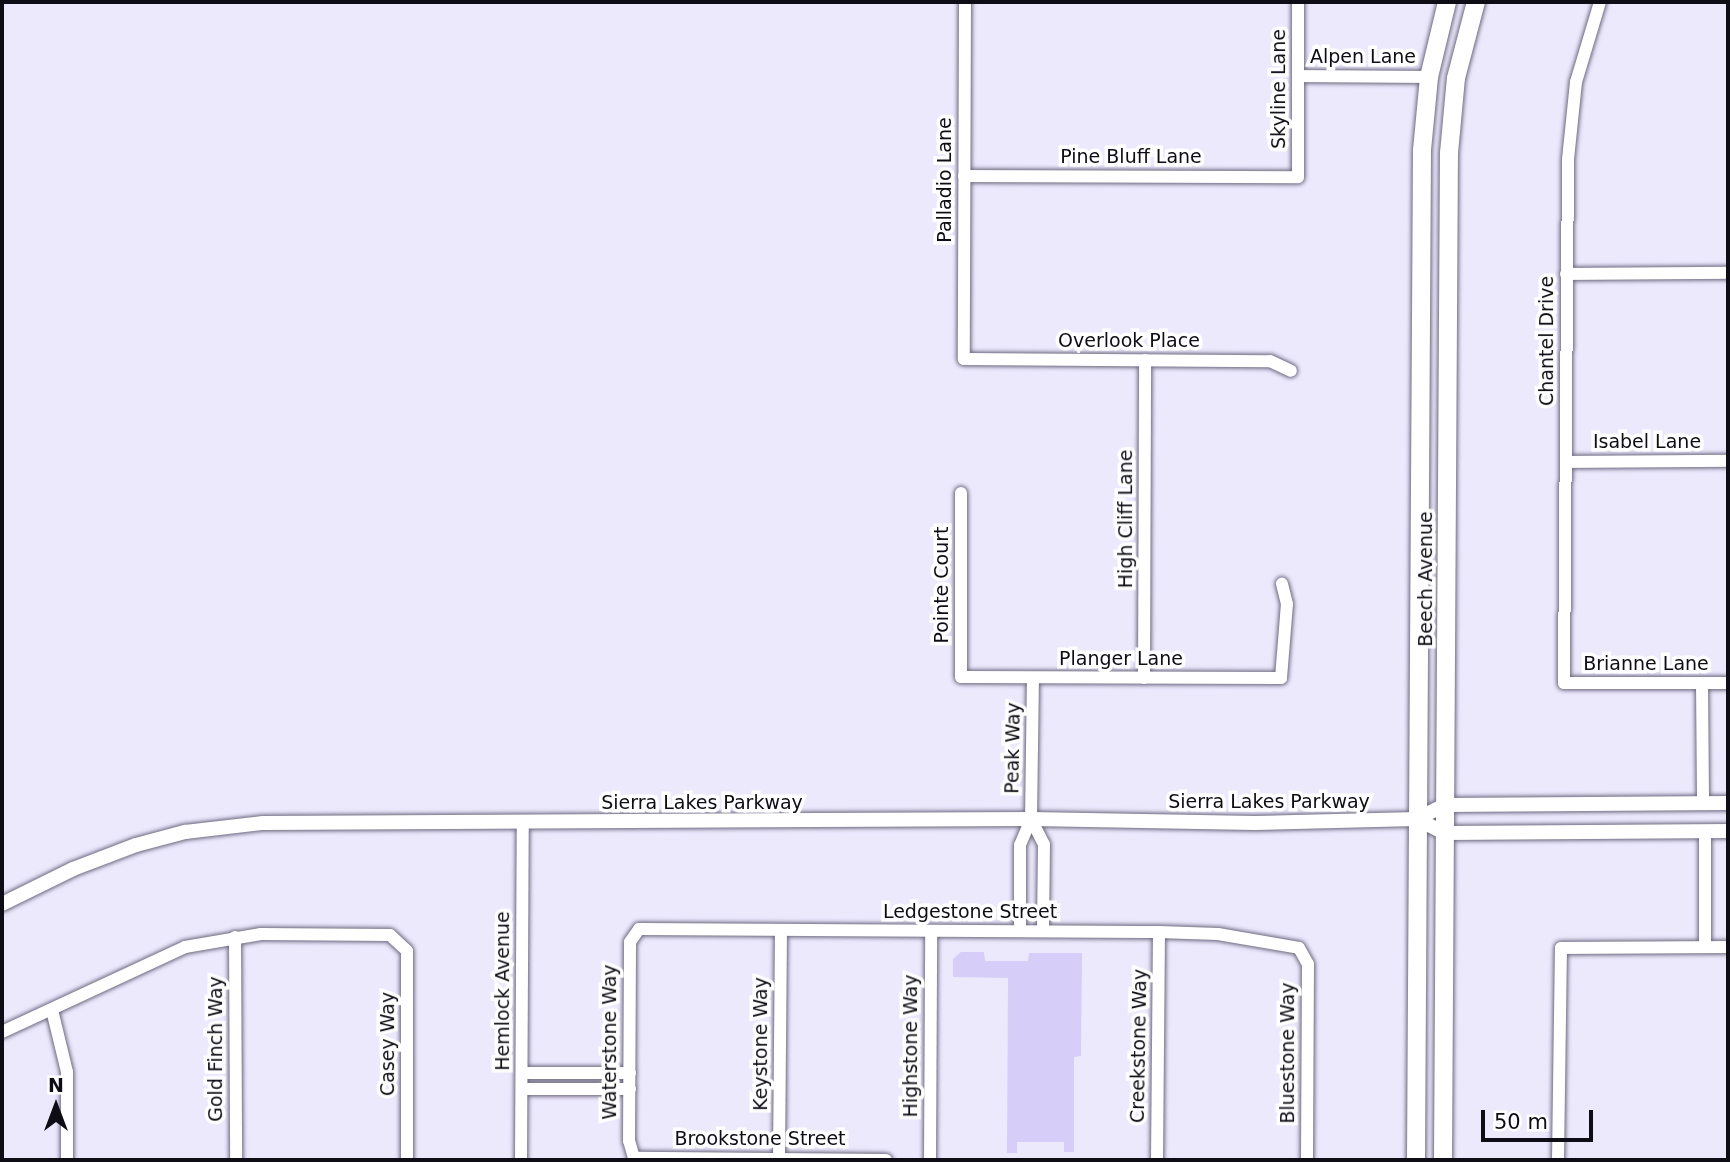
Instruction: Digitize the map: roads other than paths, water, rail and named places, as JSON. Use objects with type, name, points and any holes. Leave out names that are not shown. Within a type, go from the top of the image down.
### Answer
[{"type":"main road","name":"Beech Avenue","points":[[1416,1160],[1422,150],[1429,76],[1447,2]]},
{"type":"main road","name":"Beech Avenue","points":[[1443,1160],[1450,153],[1456,78],[1476,2]]},
{"type":"street","name":"Palladio Lane","points":[[964,359],[965,2]]},
{"type":"street","name":"Skyline Lane","points":[[1298,2],[1298,177]]},
{"type":"street","name":"Chantel Drive","points":[[1564,683],[1566,274],[1572,107],[1600,2]]},
{"type":"street","name":"Alpen Lane","points":[[1298,76],[1429,76]]},
{"type":"street","name":"Pine Bluff Lane","points":[[964,176],[1298,177]]},
{"type":"street","points":[[1566,274],[1728,274]]},
{"type":"street","name":"Overlook Place","points":[[964,359],[1270,361],[1291,371]]},
{"type":"street","name":"High Cliff Lane","points":[[1144,678],[1145,360]]},
{"type":"street","name":"Isabel Lane","points":[[1566,462],[1728,461]]},
{"type":"street","name":"Pointe Court","points":[[961,493],[961,677]]},
{"type":"street","name":"Planger Lane","points":[[961,677],[1281,678],[1287,604],[1282,584]]},
{"type":"street","name":"Peak Way","points":[[1020,932],[1020,845],[1031,819],[1033,678]]},
{"type":"street","name":"Brianne Lane","points":[[1564,683],[1728,683]]},
{"type":"street","points":[[1702,683],[1703,803]]},
{"type":"street","name":"Sierra Lakes Parkway","points":[[2,904],[73,869],[185,832],[263,823],[1031,819],[1255,823],[1417,819],[1445,805],[1728,803]]},
{"type":"street","name":"Peak Way","points":[[1031,819],[1044,845],[1043,932]]},
{"type":"street","name":"Sierra Lakes Parkway","points":[[1417,819],[1445,833],[1728,831]]},
{"type":"street","name":"Hemlock Avenue","points":[[521,1160],[523,823]]},
{"type":"street","points":[[1704,947],[1705,831]]},
{"type":"street","name":"Ledgestone Street","points":[[639,929],[1159,932],[1218,934],[1299,948]]},
{"type":"street","name":"Waterstone Way","points":[[634,1158],[629,1141],[630,943],[639,929]]},
{"type":"street","name":"Keystone Way","points":[[779,1158],[781,930]]},
{"type":"street","name":"Highstone Way","points":[[930,1160],[931,931]]},
{"type":"street","name":"Creekstone Way","points":[[1157,1160],[1159,932]]},
{"type":"street","name":"Casey Way","points":[[235,937],[390,935],[407,951],[407,1160]]},
{"type":"street","points":[[2,1032],[52,1010],[135,967],[185,947],[235,937]]},
{"type":"street","name":"Gold Finch Way","points":[[235,937],[236,1160]]},
{"type":"street","points":[[1558,1160],[1561,948],[1728,947]]},
{"type":"street","name":"Bluestone Way","points":[[1299,948],[1308,964],[1307,1160]]},
{"type":"street","points":[[52,1010],[67,1072],[67,1160]]},
{"type":"street","points":[[522,1073],[630,1073]]},
{"type":"street","points":[[522,1089],[630,1089]]},
{"type":"street","name":"Brookstone Street","points":[[634,1158],[886,1160]]}]
